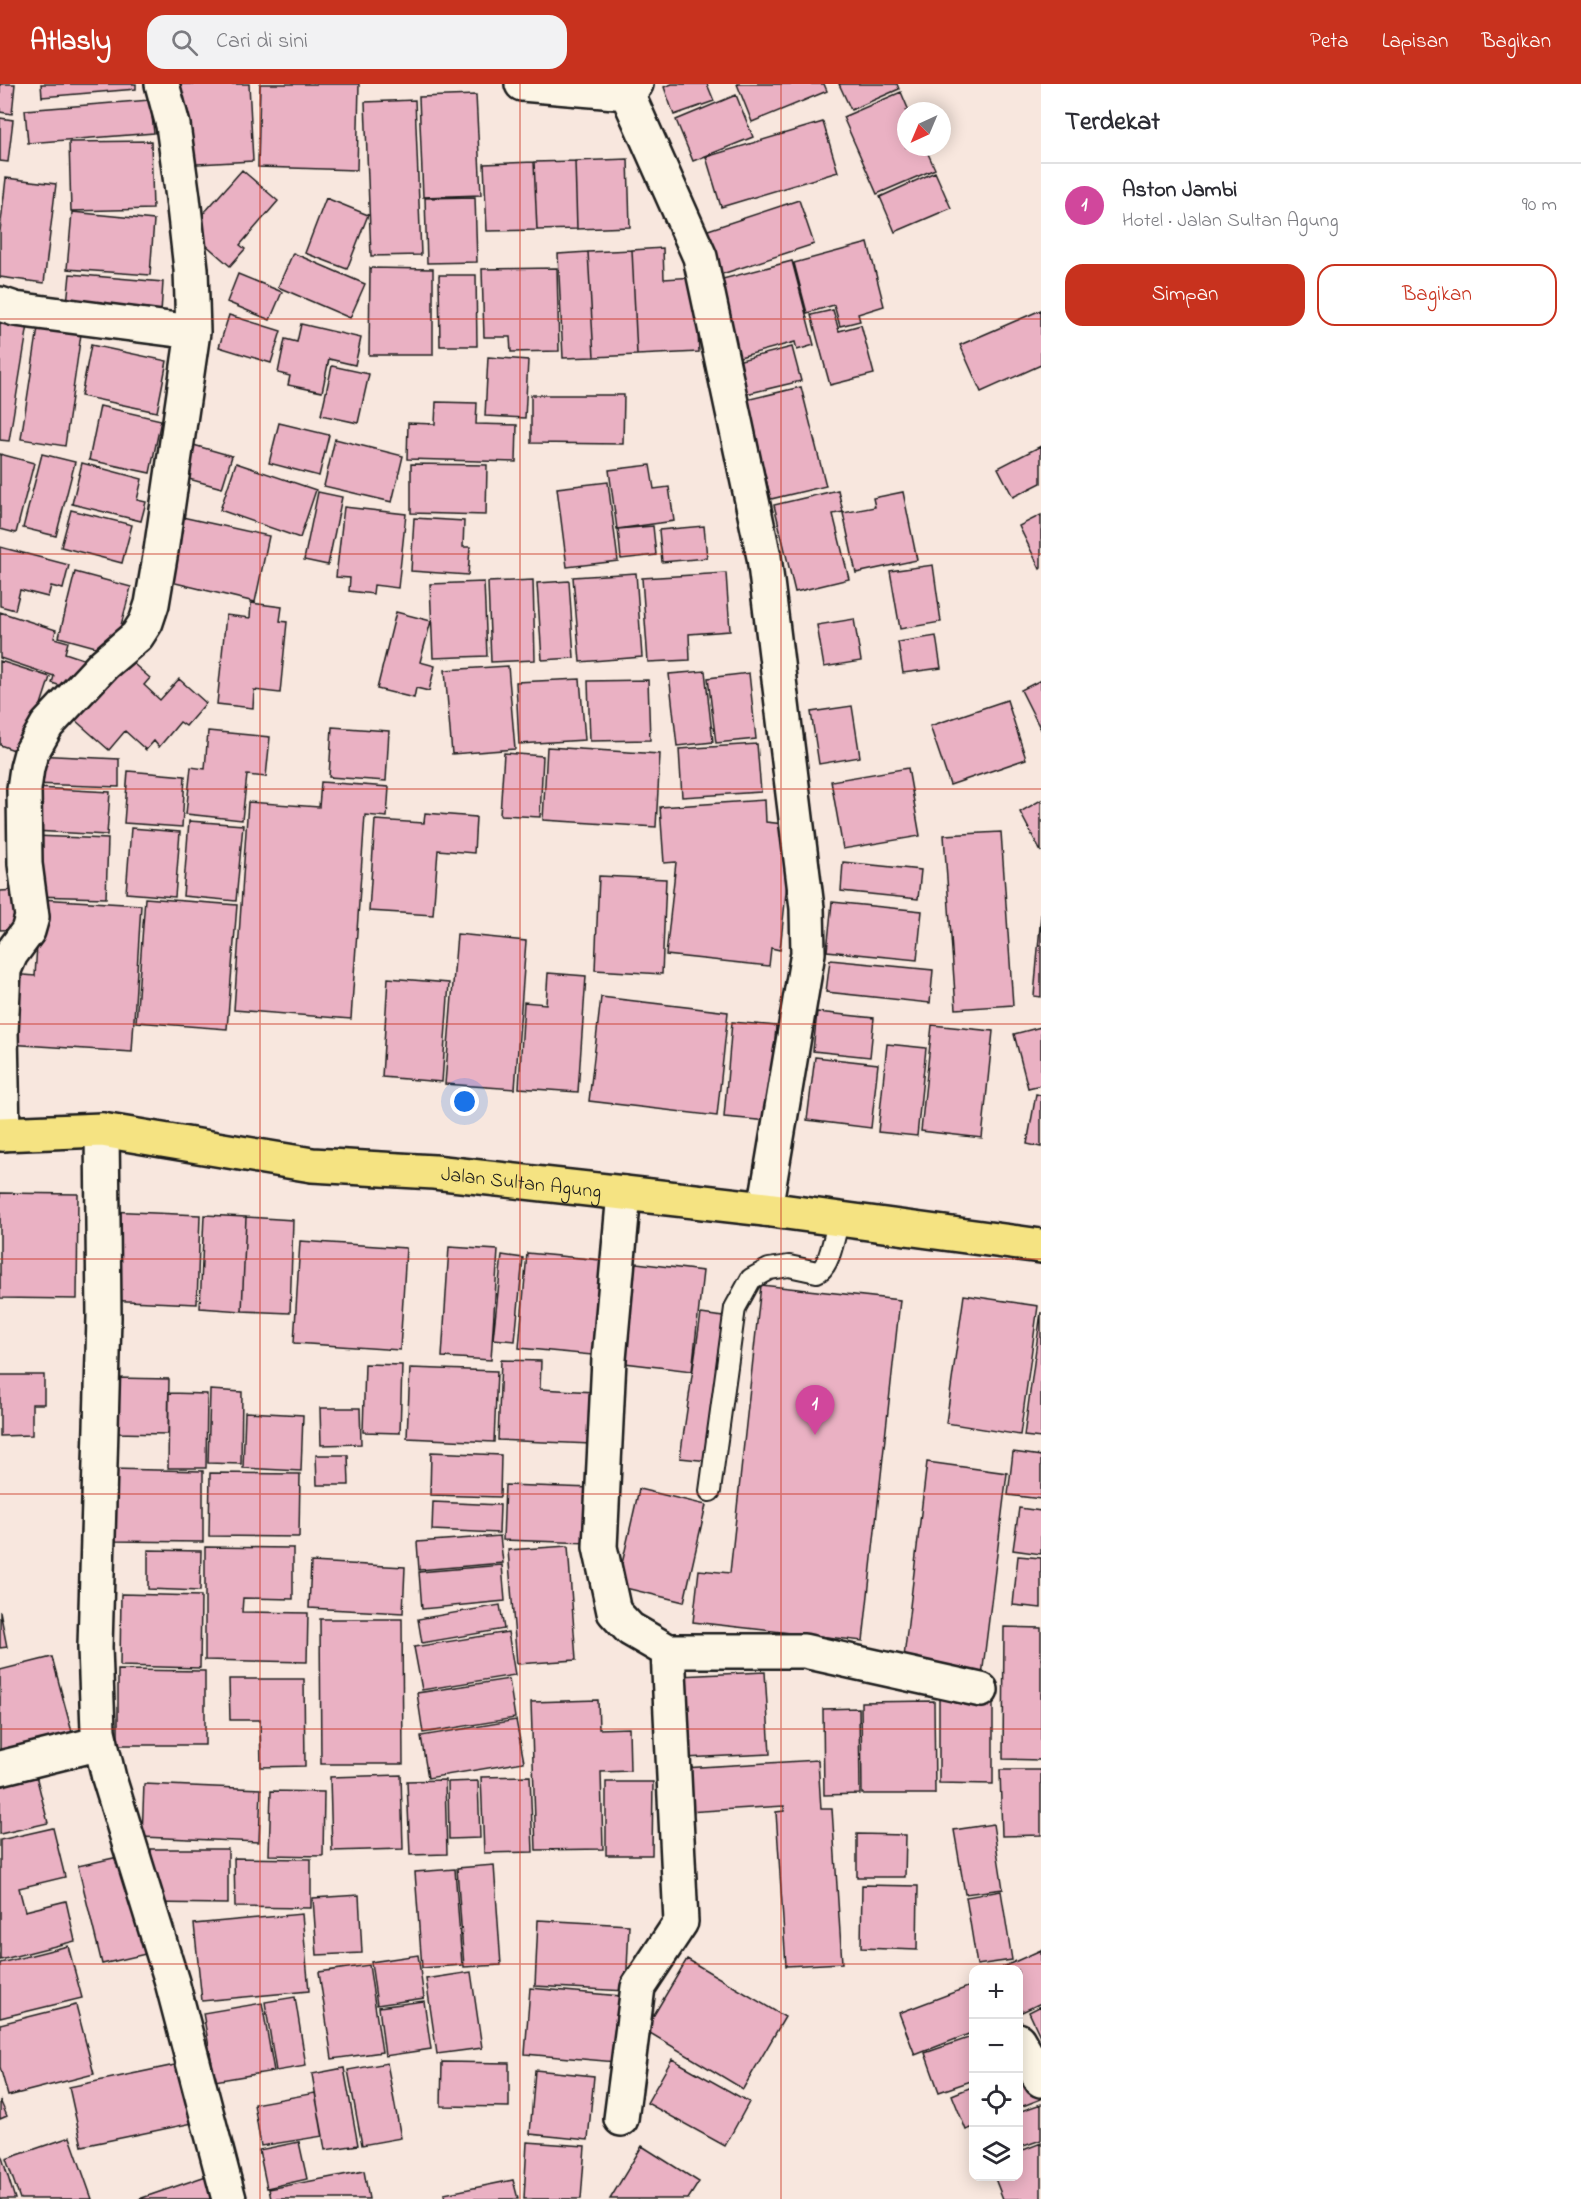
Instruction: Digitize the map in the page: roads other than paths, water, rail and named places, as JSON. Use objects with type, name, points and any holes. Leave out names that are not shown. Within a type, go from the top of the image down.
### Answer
[{"type":"highway","name":"Jalan Sultan Agung","points":[[1,1134],[102,1130],[312,1165],[434,1172],[624,1193],[765,1209],[1041,1246]]},
{"type":"street","points":[[1,1134],[1,1032],[4,970],[11,954],[28,931],[32,917],[25,864],[24,789],[31,753],[47,725],[105,664],[137,636],[146,622],[152,604],[161,551],[193,332],[191,269],[183,198],[173,125],[162,84]]},
{"type":"street","points":[[522,84],[629,87],[700,257],[764,557],[807,908],[808,953],[765,1209]]},
{"type":"street","points":[[0,304],[15,309],[193,332]]},
{"type":"street","points":[[102,1130],[104,1317],[95,1647],[98,1731],[109,1778],[172,1982],[229,2199]]},
{"type":"street","points":[[624,1193],[609,1359],[600,1547],[614,1612],[630,1629],[668,1651],[804,1651],[981,1690]]},
{"type":"street","points":[[621,2119],[638,1987],[681,1922],[668,1651]]},
{"type":"street","points":[[0,1768],[101,1743]]},
{"type":"street","points":[[1023,2049],[1041,2080]]},
{"type":"lane","points":[[710,1491],[735,1308],[751,1279],[769,1269],[789,1266],[817,1272],[822,1270],[826,1264],[839,1219]]},
{"type":"place","name":"Aston Jambi","points":[[815,1435]]}]
